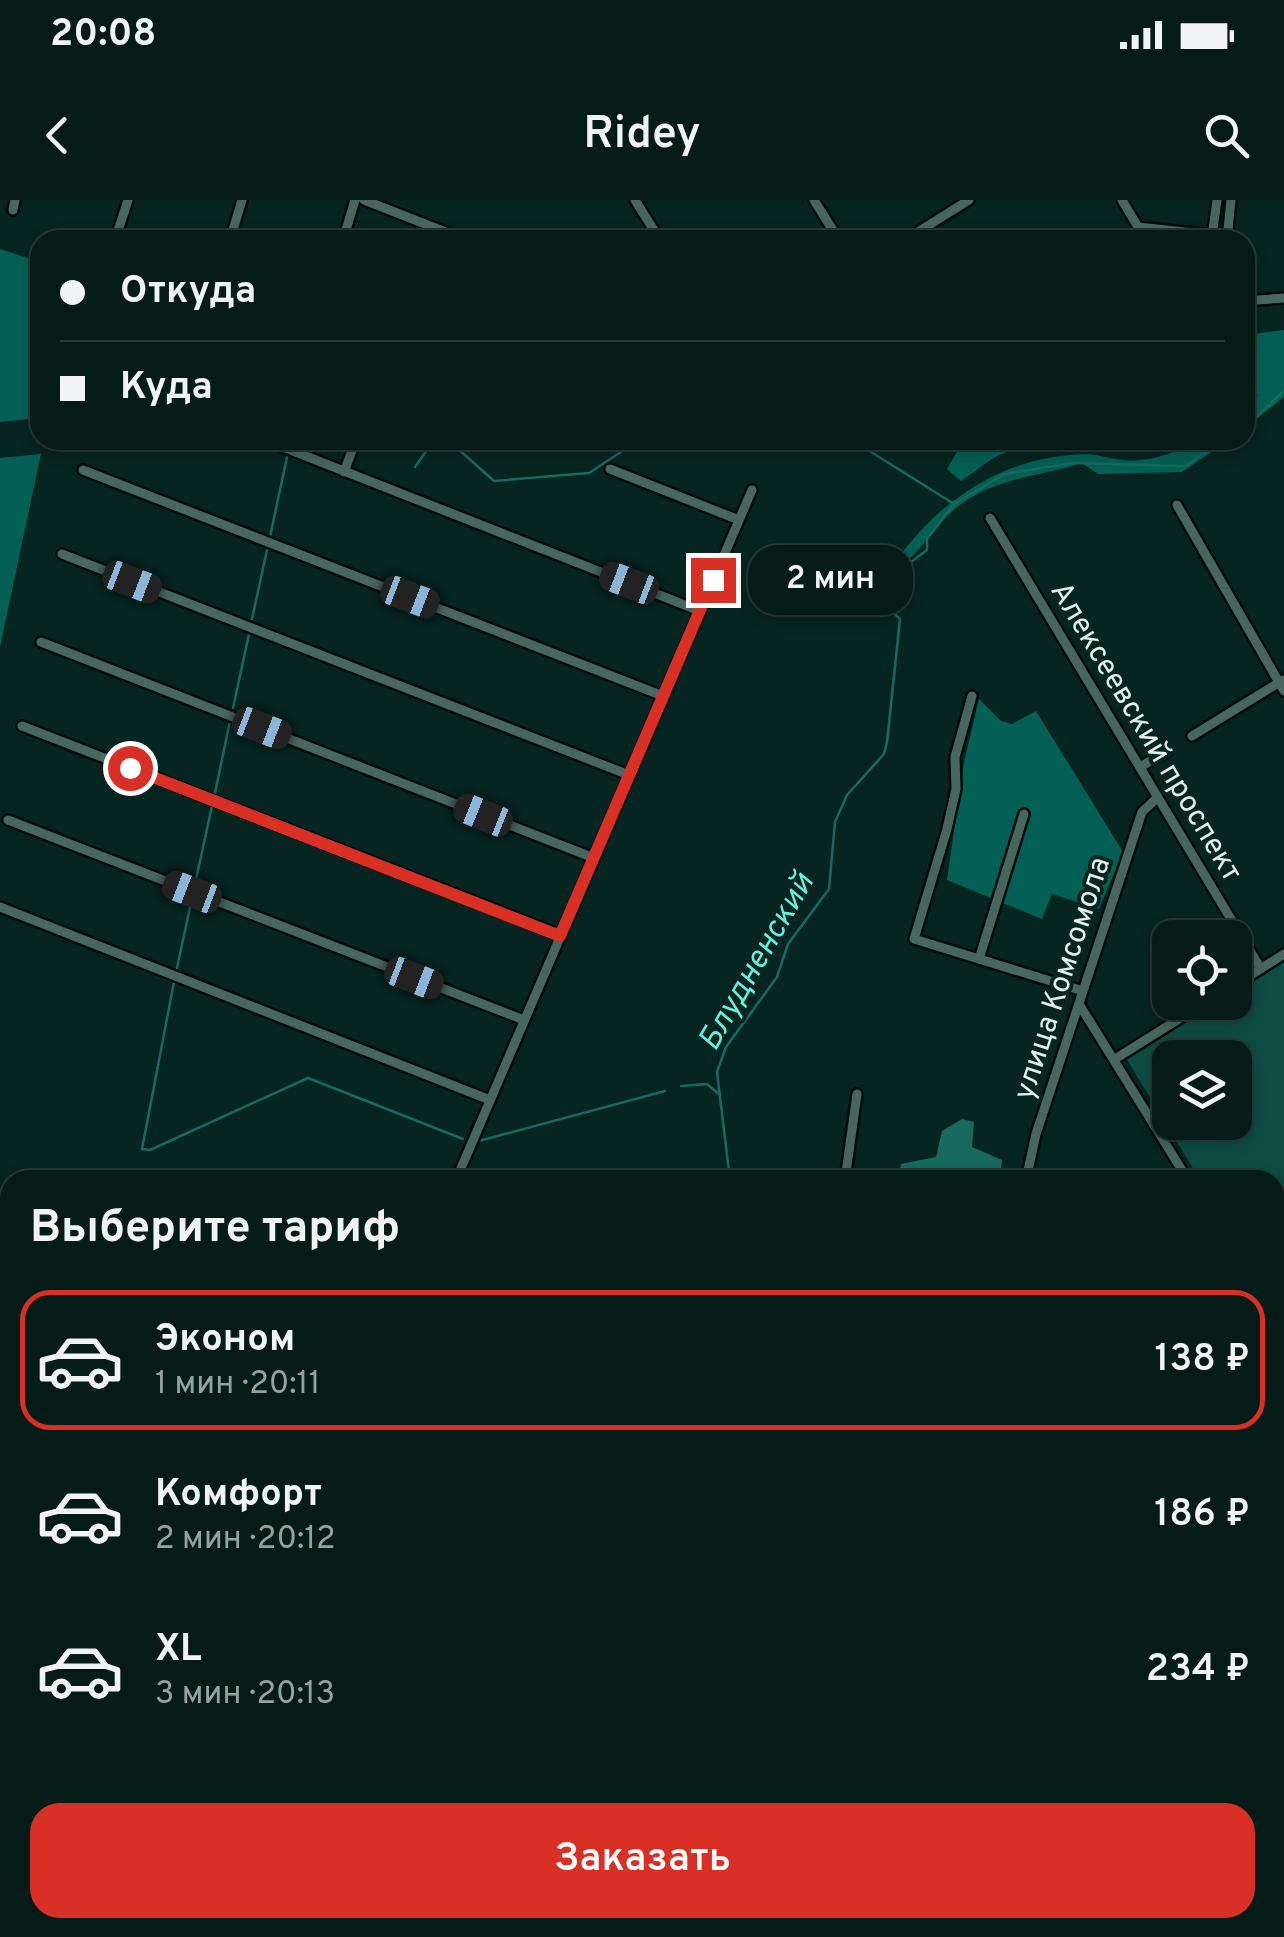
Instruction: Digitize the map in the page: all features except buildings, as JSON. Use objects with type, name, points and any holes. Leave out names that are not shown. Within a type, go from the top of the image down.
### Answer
[{"type":"street","points":[[118,230],[128,200]]},
{"type":"street","points":[[233,230],[242,200]]},
{"type":"street","points":[[346,230],[356,200]]},
{"type":"street","points":[[364,200],[438,230]]},
{"type":"street","points":[[636,200],[654,230]]},
{"type":"street","points":[[814,200],[832,230]]},
{"type":"street","points":[[921,230],[970,200]]},
{"type":"street","points":[[1122,200],[1138,227],[1160,230]]},
{"type":"street","points":[[1213,230],[1216,200]]},
{"type":"street","points":[[1228,230],[1232,200]]},
{"type":"street","points":[[1255,300],[1284,298]]},
{"type":"street","points":[[290,450],[700,611]]},
{"type":"street","points":[[344,472],[352,450]]},
{"type":"street","points":[[83,470],[663,696]]},
{"type":"street","points":[[610,470],[739,520]]},
{"type":"street","points":[[460,1170],[752,490]]},
{"type":"street","points":[[1177,505],[1282,684],[1192,736]]},
{"type":"street","name":"Алексеевский проспект","points":[[990,518],[1261,969]]},
{"type":"street","points":[[62,554],[629,775]]},
{"type":"street","points":[[41,642],[594,858]]},
{"type":"street","points":[[972,696],[955,757],[956,789],[947,829],[914,938],[1082,991]]},
{"type":"street","points":[[22,726],[560,936]]},
{"type":"street","points":[[1140,768],[1168,751]]},
{"type":"street","name":"улица Комсомола","points":[[1028,1170],[1036,1134],[1142,812],[1157,798]]},
{"type":"street","points":[[978,959],[1024,814]]},
{"type":"street","points":[[8,820],[524,1020]]},
{"type":"street","points":[[0,907],[490,1100]]},
{"type":"street","points":[[1252,975],[1284,954]]},
{"type":"street","points":[[1078,1004],[1182,1170]]},
{"type":"street","points":[[1115,1058],[1177,1020]]},
{"type":"street","points":[[846,1170],[857,1094]]},
{"type":"shaded area","points":[[0,249],[30,259],[30,419],[0,422]]},
{"type":"shaded area","points":[[1284,330],[1284,397],[1255,420],[1255,398],[1260,394],[1255,397],[1255,334]]},
{"type":"shaded area","points":[[958,450],[1018,450],[1001,454],[961,481],[947,469]]},
{"type":"shaded area","points":[[1178,450],[1214,450],[1182,472],[1098,474],[1082,463],[985,490],[956,508],[907,561],[888,573],[926,525],[948,505],[998,474],[1054,457],[1085,454],[1132,461]]},
{"type":"shaded area","points":[[41,454],[0,647],[0,458]]},
{"type":"shaded area","points":[[979,699],[1001,721],[1012,724],[1036,711],[1123,852],[1099,909],[1052,894],[1042,919],[947,880],[964,762]]},
{"type":"shaded area","points":[[1284,962],[1284,1170],[1194,1170],[1176,1140],[1252,1140],[1252,1040],[1156,1040],[1189,1020],[1252,1020],[1252,982]]},
{"type":"shaded area","points":[[1152,1042],[1152,1101],[1126,1058]]},
{"type":"shaded area","points":[[962,1119],[974,1122],[972,1147],[1002,1160],[1001,1170],[900,1170],[901,1164],[936,1157],[942,1131]]},
{"type":"waterway","name":"Блудненский","points":[[1255,418],[1284,391]]},
{"type":"waterway","points":[[415,467],[427,450]]},
{"type":"waterway","points":[[459,450],[494,481],[589,473],[624,450]]},
{"type":"waterway","points":[[868,450],[954,504]]},
{"type":"waterway","name":"Блудненский","points":[[729,1170],[717,1072],[726,1047],[777,977],[788,944],[829,889],[835,822],[847,795],[884,754],[900,619],[881,601],[887,580],[927,550],[927,539],[954,504],[1005,474],[1072,463],[1186,466],[1209,450]]},
{"type":"waterway","points":[[270,537],[287,457]]},
{"type":"waterway","points":[[252,619],[267,550]]},
{"type":"waterway","points":[[233,708],[249,634]]},
{"type":"waterway","points":[[215,793],[230,721]]},
{"type":"waterway","points":[[195,884],[212,806]]},
{"type":"waterway","points":[[177,968],[192,898]]},
{"type":"waterway","points":[[174,982],[142,1149],[150,1150],[308,1078],[463,1139]]},
{"type":"waterway","points":[[681,1086],[707,1084],[720,1095]]},
{"type":"waterway","points":[[479,1141],[665,1091]]},
{"type":"route","points":[[130,768],[560,936],[713,580]]}]
